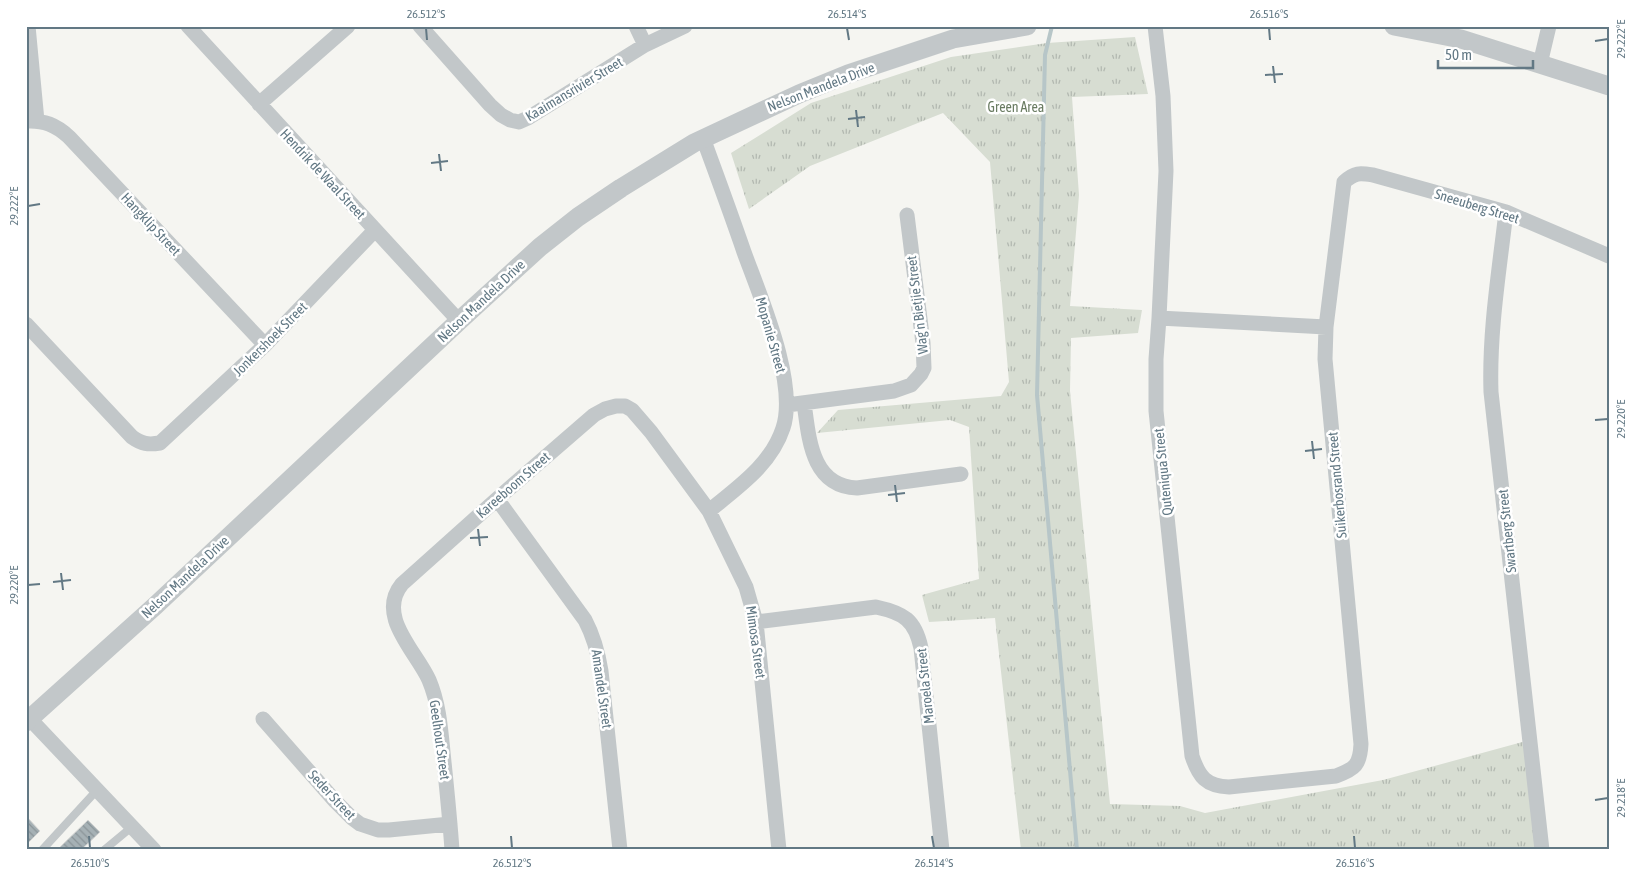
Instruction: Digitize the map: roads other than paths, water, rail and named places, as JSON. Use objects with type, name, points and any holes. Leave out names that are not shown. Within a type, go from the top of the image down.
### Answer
[{"type":"street","points":[[28,26],[32,121]]},
{"type":"street","name":"Hendrik de Waal Street","points":[[188,26],[459,321]]},
{"type":"street","points":[[259,104],[348,26]]},
{"type":"street","name":"Kaaimansrivier Street","points":[[420,26],[490,105],[510,120],[519,122],[645,45]]},
{"type":"street","points":[[636,26],[645,45],[685,26]]},
{"type":"street","name":"Nelson Mandela Drive","points":[[28,720],[155,606],[459,321],[540,247],[578,217],[621,188],[703,138],[798,94],[952,32],[1026,26]]},
{"type":"street","name":"Quteniqua Street","points":[[1155,26],[1163,96],[1166,161],[1155,381],[1156,411],[1192,756],[1202,777],[1217,786],[1229,787],[1336,776]]},
{"type":"street","points":[[1394,26],[1461,39],[1609,86]]},
{"type":"street","points":[[1540,64],[1549,26]]},
{"type":"street","name":"Hangklip Street","points":[[32,121],[52,124],[69,137],[265,345]]},
{"type":"street","name":"Mopanie Street","points":[[703,138],[769,319],[785,384],[787,405],[785,422],[770,454],[762,466],[709,512]]},
{"type":"street","name":"Sneeuberg Street","points":[[1344,182],[1351,176],[1361,173],[1374,175],[1506,212],[1609,256]]},
{"type":"street","name":"Suikerbosrand Street","points":[[1336,776],[1356,766],[1360,757],[1361,744],[1326,369],[1326,327],[1344,182]]},
{"type":"street","name":"Swartberg Street","points":[[1506,212],[1492,334],[1491,392],[1542,850]]},
{"type":"street","name":"Wag'n Bietjie Street","points":[[787,405],[894,391],[911,384],[922,374],[923,343],[907,215]]},
{"type":"street","name":"Jonkershoek Street","points":[[26,324],[132,437],[140,443],[150,445],[160,443],[265,345],[375,230]]},
{"type":"street","points":[[1159,318],[1326,327]]},
{"type":"street","points":[[804,403],[810,446],[816,460],[825,474],[846,488],[961,474]]},
{"type":"street","name":"Kareeboom Street","points":[[393,611],[397,591],[402,584],[594,415],[616,406],[625,406],[632,410]]},
{"type":"street","name":"Mimosa Street","points":[[632,410],[651,432],[709,512],[746,587],[756,622],[779,850]]},
{"type":"street","name":"Amandel Street","points":[[497,499],[586,620],[593,635],[598,650],[601,671],[620,850]]},
{"type":"street","name":"Maroela Street","points":[[756,622],[876,607],[902,614],[909,621],[918,636],[921,648],[942,850]]},
{"type":"street","name":"Geelhout Street","points":[[393,611],[399,630],[428,678],[437,704],[452,850]]},
{"type":"street","name":"Seder Street","points":[[263,719],[335,801],[360,824],[378,830],[389,830],[450,824]]},
{"type":"street","points":[[28,720],[98,789],[154,850]]},
{"type":"lane","points":[[42,850],[98,789]]},
{"type":"lane","points":[[104,850],[133,826]]},
{"type":"waterway","points":[[1052,26],[1045,55],[1037,395],[1077,850]]},
{"type":"park label","name":"Green Area","points":[[1016,107]]}]
